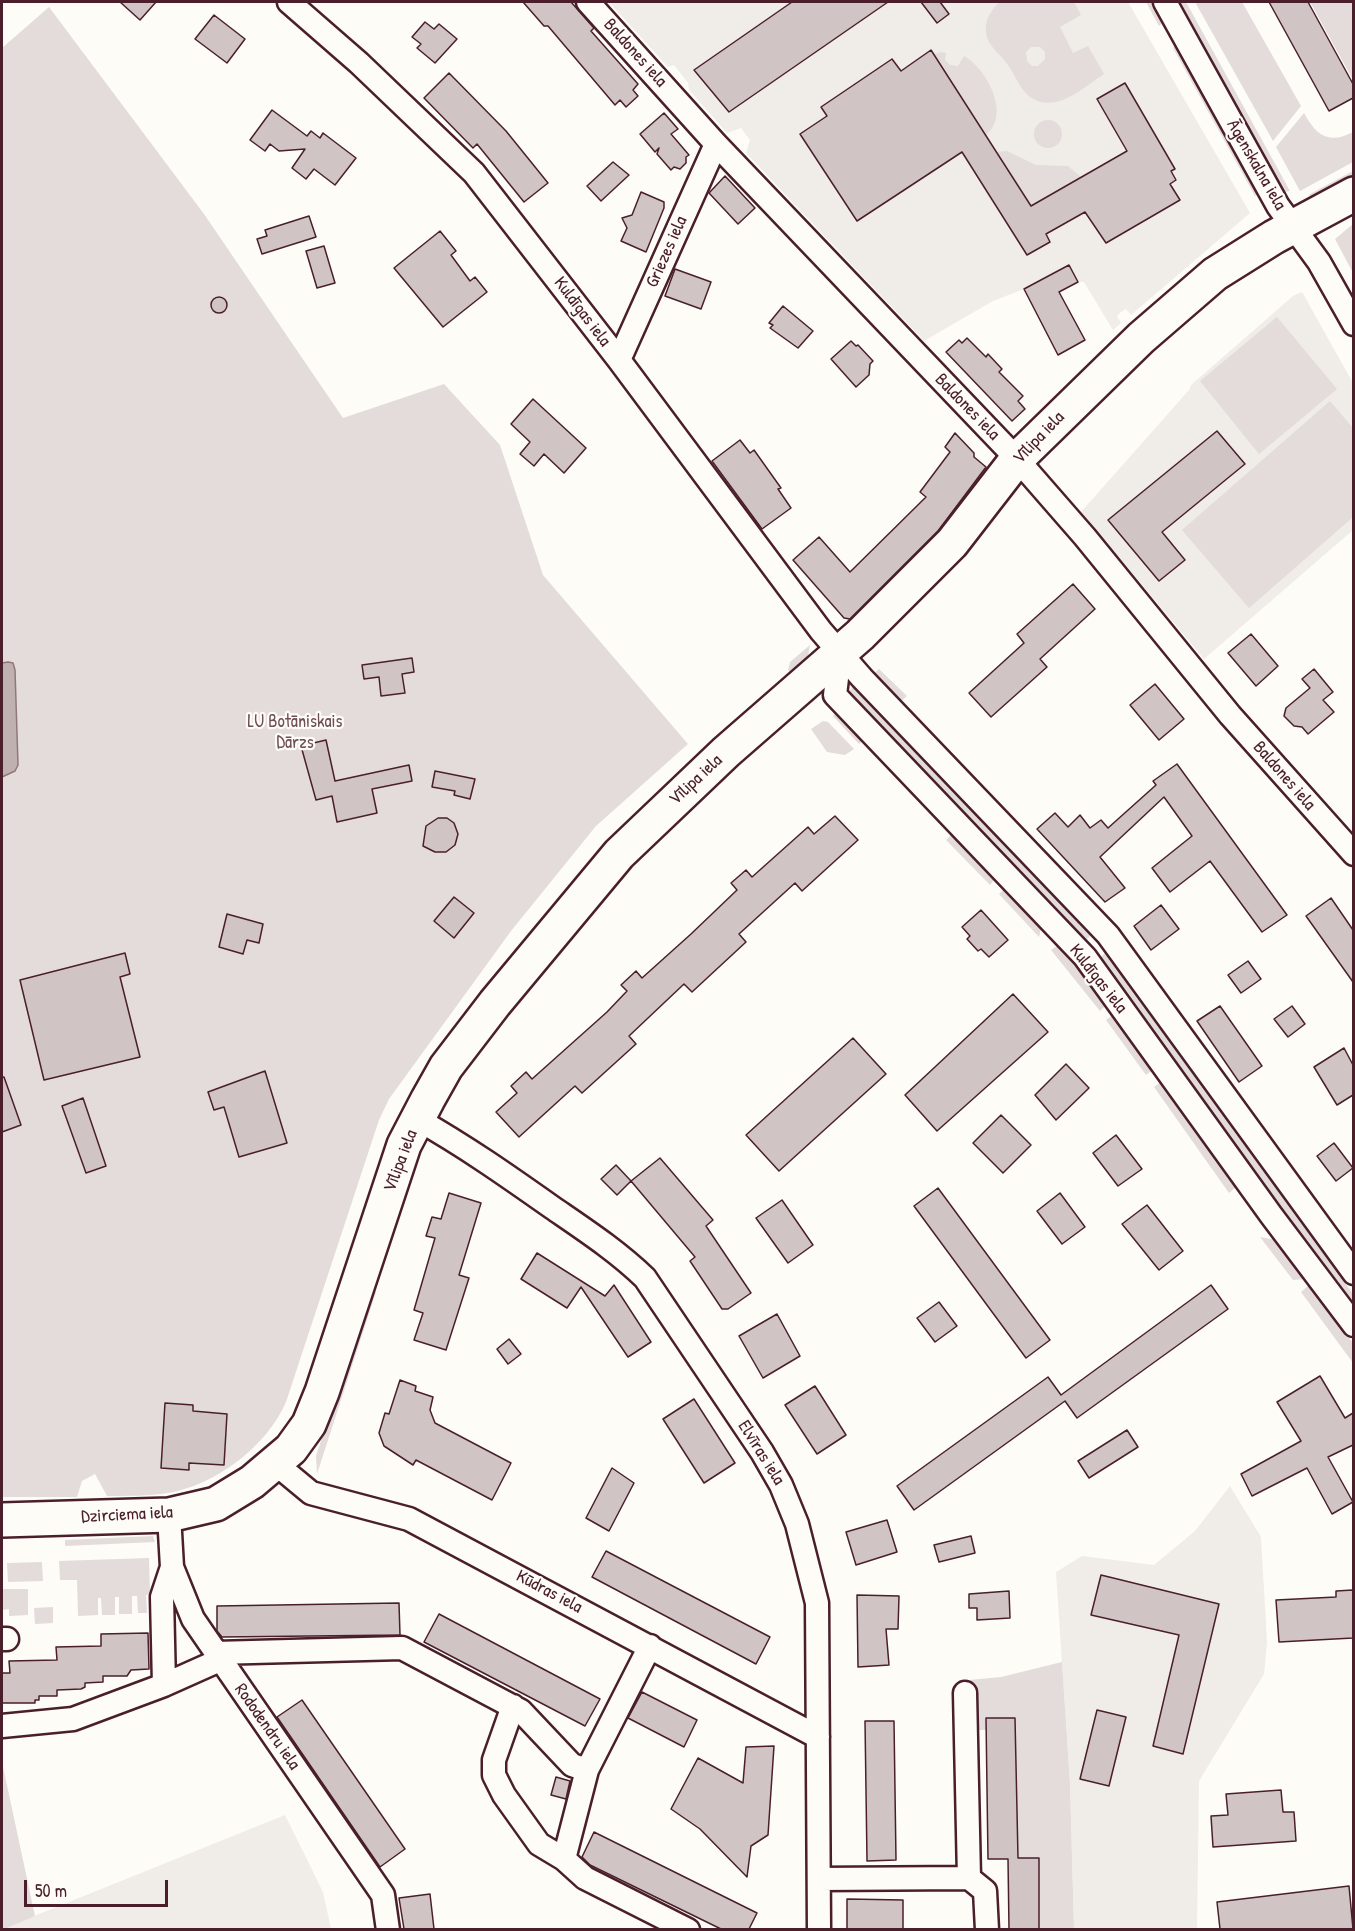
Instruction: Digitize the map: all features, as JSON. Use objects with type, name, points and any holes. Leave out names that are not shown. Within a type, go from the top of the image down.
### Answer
[{"type":"street","name":"Kuldīgas iela","points":[[289,2],[359,63],[474,173],[619,360],[840,653],[1108,935],[1353,1272]]},
{"type":"street","name":"Baldones iela","points":[[588,2],[716,144],[1017,459],[1085,537],[1230,715],[1353,854]]},
{"type":"street","name":"Āgenskalna iela","points":[[1165,2],[1292,227],[1319,262],[1353,324]]},
{"type":"street","name":"Griezes iela","points":[[619,360],[662,259],[716,144]]},
{"type":"street","name":"Vīlipa iela","points":[[276,1464],[301,1437],[322,1392],[404,1146],[417,1119],[446,1067],[530,958],[619,854],[694,782],[840,653],[952,543],[1017,459],[1093,382],[1215,274],[1292,227],[1353,194]]},
{"type":"street","name":"Kuldīgas iela","points":[[840,653],[835,695],[1085,957],[1353,1325]]},
{"type":"street","points":[[1085,957],[1108,935]]},
{"type":"street","name":"Elvīras iela","points":[[417,1119],[461,1144],[515,1181],[624,1258],[645,1278],[782,1485],[797,1524],[817,1603],[819,1929]]},
{"type":"street","name":"Dzirciema iela","points":[[2,1520],[169,1515],[216,1504],[276,1464]]},
{"type":"street","name":"Kūdras iela","points":[[276,1464],[311,1493],[409,1519],[818,1737]]},
{"type":"street","name":"Rododendru iela","points":[[169,1515],[172,1567],[193,1619],[383,1895],[388,1929]]},
{"type":"street","points":[[164,1685],[162,1597],[172,1567]]},
{"type":"street","points":[[564,1859],[587,1770],[650,1646]]},
{"type":"street","points":[[2,1726],[73,1719],[164,1685],[217,1656],[402,1648],[521,1711],[572,1765],[587,1770]]},
{"type":"street","points":[[965,1693],[969,1878]]},
{"type":"street","points":[[513,1706],[494,1760],[494,1775],[504,1795],[539,1844],[564,1859],[585,1878],[688,1929]]},
{"type":"street","points":[[819,1879],[969,1878],[986,1891],[987,1929]]},
{"type":"shaded area","points":[[609,2],[1128,2],[1250,213],[1131,315],[1126,309],[1121,312],[1117,316],[1121,323],[1113,330],[1084,282],[1078,282],[1069,265],[1024,289],[993,301],[924,341],[746,153],[750,140],[741,128],[727,133],[689,90],[688,83],[674,65],[668,67]]},
{"type":"shaded area","points":[[1302,292],[1353,383],[1353,530],[1204,659],[1081,512],[1191,385],[1293,296]]},
{"type":"shaded area","points":[[2,663],[13,663],[15,670],[18,765],[15,771],[2,777]]},
{"type":"shaded area","points":[[1230,1486],[1261,1537],[1267,1642],[1264,1674],[1199,1781],[1197,1929],[1074,1929],[1070,1784],[1056,1572],[1082,1556],[1154,1565],[1195,1531]]},
{"type":"shaded area","points":[[285,1815],[323,1892],[331,1929],[2,1929]]},
{"type":"green space","points":[[999,2],[1074,2],[1081,15],[1060,27],[1073,53],[1088,46],[1104,74],[1083,89],[1058,101],[1041,102],[1029,96],[987,38],[987,22]],"holes":[[[1031,47],[1040,47],[1045,52],[1045,59],[1038,66],[1032,66],[1027,61],[1026,52]]]},
{"type":"green space","points":[[1146,2],[1152,2],[1164,22],[1159,26]]},
{"type":"green space","points":[[1178,2],[1186,2],[1290,191],[1284,192]]},
{"type":"green space","points":[[1195,2],[1242,2],[1301,106],[1273,141]]},
{"type":"green space","points":[[1310,2],[1353,2],[1353,80]]},
{"type":"green space","name":"LU Botāniskais Dārzs","points":[[49,7],[204,214],[343,418],[444,384],[500,445],[543,575],[688,744],[596,826],[511,931],[389,1099],[379,1120],[286,1402],[266,1434],[238,1461],[204,1482],[168,1493],[145,1495],[107,1496],[95,1474],[82,1481],[77,1497],[2,1497],[2,48]]},
{"type":"green space","points":[[1177,42],[1259,193],[1255,196],[1173,48]]},
{"type":"green space","points":[[946,53],[945,60],[950,65],[958,66],[964,56],[973,62],[988,81],[996,105],[996,116],[993,127],[985,136],[934,54]]},
{"type":"green space","points":[[1304,113],[1313,127],[1324,136],[1336,138],[1353,132],[1353,162],[1300,191],[1276,147]]},
{"type":"green space","points":[[1048,120],[1058,124],[1062,134],[1058,144],[1048,148],[1038,144],[1034,134],[1038,124]]},
{"type":"green space","points":[[1007,151],[1036,165],[1068,166],[1081,177],[1031,206],[996,152]]},
{"type":"green space","points":[[1353,171],[1353,176],[1311,199],[1309,197],[1310,194]]},
{"type":"green space","points":[[1353,224],[1353,273],[1335,239]]},
{"type":"green space","points":[[1277,317],[1337,389],[1259,454],[1200,381]]},
{"type":"green space","points":[[1330,401],[1353,428],[1353,517],[1249,608],[1182,530]]},
{"type":"green space","points":[[810,645],[807,661],[792,675],[788,670],[790,662]]},
{"type":"green space","points":[[879,669],[907,696],[899,703],[872,675]]},
{"type":"green space","points":[[853,687],[931,763],[1087,927],[1091,935],[1084,942],[1016,868],[846,695]]},
{"type":"green space","points":[[837,712],[864,740],[859,744],[833,716]]},
{"type":"green space","points":[[823,721],[828,722],[854,749],[845,755],[827,752],[811,729]]},
{"type":"green space","points":[[953,833],[996,878],[990,885],[946,840]]},
{"type":"green space","points":[[1006,887],[1042,924],[1039,937],[999,894]]},
{"type":"green space","points":[[1057,946],[1062,947],[1107,1004],[1100,1011],[1051,950]]},
{"type":"green space","points":[[1106,952],[1353,1294],[1353,1313],[1099,959]]},
{"type":"green space","points":[[1114,1014],[1154,1069],[1146,1075],[1106,1020]]},
{"type":"green space","points":[[1162,1081],[1237,1186],[1229,1193],[1154,1087]]},
{"type":"green space","points":[[1260,1237],[1276,1240],[1306,1279],[1293,1280]]},
{"type":"green space","points":[[1309,1285],[1353,1343],[1353,1363],[1301,1292]]},
{"type":"green space","points":[[371,1290],[376,1292],[317,1474],[316,1456]]},
{"type":"green space","points":[[153,1536],[155,1542],[65,1546],[65,1540]]},
{"type":"green space","points":[[149,1558],[150,1594],[146,1595],[147,1613],[138,1613],[137,1596],[132,1596],[132,1614],[119,1614],[119,1597],[115,1597],[115,1615],[102,1615],[101,1598],[98,1598],[98,1615],[78,1616],[77,1580],[60,1580],[59,1561]]},
{"type":"green space","points":[[42,1562],[43,1581],[8,1582],[7,1563]]},
{"type":"green space","points":[[2,1589],[28,1589],[28,1615],[9,1616],[9,1609],[2,1610]]},
{"type":"green space","points":[[53,1607],[53,1623],[35,1624],[34,1608]]},
{"type":"green space","points":[[1062,1662],[1070,1784],[1074,1929],[1039,1929],[1039,1858],[1018,1858],[1015,1718],[986,1718],[986,1730],[974,1730],[970,1724],[969,1680],[1001,1677]]},
{"type":"green space","points":[[2,1762],[35,1916],[2,1930]]},
{"type":"building","points":[[120,2],[156,2],[140,20]]},
{"type":"building","points":[[523,2],[571,2],[594,28],[591,31],[638,84],[633,90],[638,96],[626,107],[620,100],[615,105],[548,26],[544,26]]},
{"type":"building","points":[[792,2],[888,2],[729,112],[694,70]]},
{"type":"building","points":[[921,2],[940,2],[949,14],[937,23]]},
{"type":"building","points":[[1269,2],[1308,2],[1353,84],[1353,98],[1329,111]]},
{"type":"building","points":[[214,15],[245,39],[227,63],[195,39]]},
{"type":"building","points":[[425,22],[434,29],[439,24],[457,39],[435,63],[417,48],[421,44],[412,37]]},
{"type":"building","points":[[931,50],[1031,206],[1127,151],[1097,99],[1125,83],[1175,169],[1171,171],[1176,180],[1170,184],[1180,200],[1106,243],[1085,212],[1046,234],[1050,242],[1027,255],[962,152],[857,221],[800,134],[827,116],[821,107],[892,59],[901,71]]},
{"type":"building","points":[[449,73],[506,131],[548,183],[524,202],[477,144],[473,148],[424,98]]},
{"type":"building","points":[[272,110],[307,136],[311,131],[320,138],[323,133],[356,158],[335,185],[314,169],[306,179],[292,168],[305,149],[279,151],[270,144],[265,151],[250,140]]},
{"type":"building","points":[[664,113],[678,129],[671,134],[689,155],[686,157],[686,163],[680,169],[674,167],[671,170],[657,154],[659,148],[655,152],[640,134]]},
{"type":"building","points":[[613,162],[629,175],[601,201],[587,186]]},
{"type":"building","points":[[725,176],[755,208],[738,224],[709,193]]},
{"type":"building","points":[[641,192],[664,202],[664,208],[646,252],[621,241],[627,228],[622,218],[632,215]]},
{"type":"building","points":[[309,216],[316,237],[262,254],[257,239],[267,236],[265,230]]},
{"type":"building","points":[[440,231],[456,251],[451,255],[470,281],[475,277],[487,292],[443,327],[394,268]]},
{"type":"building","points":[[324,246],[335,283],[317,288],[306,251]]},
{"type":"building","points":[[1069,265],[1078,282],[1059,292],[1085,340],[1058,355],[1024,289]]},
{"type":"building","points":[[675,269],[711,282],[701,309],[665,296]]},
{"type":"building","points":[[216,297],[222,297],[227,305],[225,311],[216,313],[211,308],[211,302]]},
{"type":"building","points":[[783,306],[813,331],[798,348],[770,328],[773,325],[769,323]]},
{"type":"building","points":[[967,338],[986,357],[988,354],[1002,369],[999,372],[1023,396],[1018,401],[1025,409],[1012,421],[946,352],[959,340],[962,343]]},
{"type":"building","points":[[851,341],[873,361],[870,364],[869,375],[856,387],[831,359]]},
{"type":"building","points":[[533,399],[586,448],[564,473],[544,454],[534,466],[520,454],[530,442],[511,424]]},
{"type":"building","points":[[1217,431],[1245,464],[1162,532],[1185,560],[1159,581],[1108,520]]},
{"type":"building","points":[[955,433],[974,453],[974,457],[986,467],[938,531],[850,619],[844,618],[793,560],[819,537],[850,572],[926,497],[920,492],[950,452],[945,447]]},
{"type":"building","points":[[740,440],[750,453],[754,450],[781,488],[778,489],[791,508],[762,529],[712,461]]},
{"type":"building","points":[[1073,584],[1095,609],[1040,659],[1047,667],[991,717],[969,693],[1024,643],[1017,634]]},
{"type":"building","points":[[1251,634],[1278,666],[1256,686],[1228,653]]},
{"type":"building","points":[[412,658],[414,672],[402,674],[405,693],[381,696],[379,677],[364,679],[362,665]]},
{"type":"building","points":[[1314,669],[1333,692],[1323,700],[1334,712],[1308,734],[1302,727],[1294,726],[1284,716],[1286,708],[1310,688],[1302,679]]},
{"type":"building","points":[[1155,684],[1184,719],[1159,740],[1130,705]]},
{"type":"building","points":[[326,740],[335,781],[409,765],[412,781],[372,789],[377,813],[337,822],[332,796],[316,800],[301,746]]},
{"type":"building","points":[[1177,764],[1287,915],[1262,932],[1210,861],[1170,892],[1152,868],[1192,836],[1164,797],[1100,857],[1125,888],[1105,902],[1037,829],[1055,813],[1068,827],[1080,815],[1090,828],[1101,820],[1108,828],[1156,785],[1153,781]]},
{"type":"building","points":[[435,771],[475,779],[470,799],[454,795],[455,791],[432,787]]},
{"type":"building","points":[[835,816],[858,840],[802,891],[795,883],[739,934],[746,942],[692,992],[684,984],[629,1036],[636,1044],[582,1093],[575,1086],[519,1137],[496,1112],[517,1093],[511,1086],[526,1072],[532,1079],[607,1012],[627,991],[621,985],[636,971],[642,978],[691,934],[737,890],[731,883],[746,870],[752,877],[808,827],[814,834]]},
{"type":"building","points":[[438,818],[447,818],[454,823],[458,834],[455,845],[446,852],[435,852],[423,846],[426,826]]},
{"type":"building","points":[[454,897],[474,913],[454,938],[434,921]]},
{"type":"building","points":[[1331,898],[1353,930],[1353,982],[1306,916]]},
{"type":"building","points":[[1161,905],[1179,929],[1151,950],[1134,926]]},
{"type":"building","points":[[981,910],[1008,940],[989,957],[981,949],[978,951],[967,939],[970,936],[962,927]]},
{"type":"building","points":[[227,914],[263,924],[259,943],[247,940],[243,954],[219,947]]},
{"type":"building","points":[[125,953],[130,974],[120,977],[140,1057],[44,1080],[20,980]]},
{"type":"building","points":[[1248,961],[1261,979],[1241,993],[1228,975]]},
{"type":"building","points":[[1013,994],[1048,1032],[937,1131],[905,1095]]},
{"type":"building","points":[[1220,1006],[1262,1066],[1239,1082],[1197,1021]]},
{"type":"building","points":[[1292,1006],[1305,1024],[1288,1037],[1274,1019]]},
{"type":"building","points":[[853,1038],[886,1074],[779,1171],[746,1135]]},
{"type":"building","points":[[1344,1048],[1353,1065],[1353,1095],[1337,1105],[1314,1067]]},
{"type":"building","points":[[1066,1064],[1089,1088],[1056,1120],[1035,1095]]},
{"type":"building","points":[[265,1071],[287,1143],[239,1157],[224,1107],[214,1110],[208,1092]]},
{"type":"building","points":[[2,1077],[4,1077],[21,1125],[2,1132]]},
{"type":"building","points":[[83,1098],[106,1166],[86,1173],[62,1106]]},
{"type":"building","points":[[1001,1115],[1031,1145],[1003,1173],[973,1143]]},
{"type":"building","points":[[1116,1135],[1142,1169],[1118,1186],[1093,1153]]},
{"type":"building","points":[[1334,1143],[1353,1168],[1336,1181],[1317,1156]]},
{"type":"building","points":[[660,1158],[713,1220],[706,1226],[751,1293],[728,1309],[722,1309],[690,1261],[695,1257],[631,1181]]},
{"type":"building","points":[[616,1165],[631,1181],[617,1195],[601,1179]]},
{"type":"building","points":[[938,1188],[1050,1340],[1026,1358],[914,1206]]},
{"type":"building","points":[[449,1193],[481,1203],[459,1275],[469,1278],[446,1350],[414,1340],[423,1313],[414,1310],[435,1238],[426,1236],[432,1217],[441,1219]]},
{"type":"building","points":[[1060,1193],[1085,1227],[1062,1244],[1037,1211]]},
{"type":"building","points":[[782,1200],[813,1245],[788,1263],[756,1218]]},
{"type":"building","points":[[1147,1205],[1183,1251],[1159,1270],[1122,1224]]},
{"type":"building","points":[[537,1253],[605,1296],[614,1285],[651,1342],[628,1357],[581,1287],[567,1308],[521,1279]]},
{"type":"building","points":[[1211,1285],[1228,1309],[1077,1418],[1065,1401],[914,1510],[897,1486],[1048,1377],[1061,1395]]},
{"type":"building","points":[[939,1302],[957,1326],[935,1342],[917,1318]]},
{"type":"building","points":[[777,1314],[800,1356],[763,1378],[739,1336]]},
{"type":"building","points":[[509,1339],[521,1354],[508,1364],[497,1349]]},
{"type":"building","points":[[1320,1376],[1345,1418],[1353,1413],[1353,1445],[1328,1457],[1353,1502],[1332,1514],[1307,1468],[1252,1496],[1241,1474],[1301,1441],[1277,1402]]},
{"type":"building","points":[[400,1380],[416,1386],[415,1391],[433,1397],[430,1410],[435,1423],[511,1463],[492,1500],[416,1460],[413,1465],[384,1446],[379,1433],[385,1413],[389,1414]]},
{"type":"building","points":[[815,1386],[846,1435],[817,1454],[785,1405]]},
{"type":"building","points":[[694,1399],[735,1463],[704,1483],[663,1419]]},
{"type":"building","points":[[165,1403],[193,1405],[193,1411],[227,1414],[224,1465],[189,1463],[189,1470],[161,1468]]},
{"type":"building","points":[[1127,1430],[1138,1447],[1089,1478],[1078,1461]]},
{"type":"building","points":[[612,1468],[634,1483],[609,1531],[586,1518]]},
{"type":"building","points":[[887,1520],[897,1552],[856,1565],[846,1532]]},
{"type":"building","points":[[971,1536],[975,1553],[939,1562],[934,1545]]},
{"type":"building","points":[[606,1551],[770,1637],[756,1664],[592,1577]]},
{"type":"building","points":[[1101,1575],[1219,1604],[1183,1754],[1153,1746],[1179,1635],[1091,1615]]},
{"type":"building","points":[[1353,1590],[1353,1638],[1279,1642],[1276,1600],[1336,1597],[1336,1591]]},
{"type":"building","points":[[1009,1591],[1010,1618],[977,1620],[977,1608],[969,1608],[969,1594]]},
{"type":"building","points":[[857,1595],[899,1596],[898,1629],[886,1629],[889,1665],[858,1667]]},
{"type":"building","points":[[399,1603],[400,1635],[222,1637],[217,1631],[217,1606]]},
{"type":"building","points":[[439,1614],[600,1699],[585,1726],[424,1642]]},
{"type":"building","points":[[148,1633],[149,1669],[131,1670],[127,1676],[103,1676],[103,1682],[85,1683],[85,1687],[81,1689],[57,1690],[57,1696],[39,1696],[39,1700],[35,1700],[35,1703],[2,1703],[2,1673],[10,1673],[9,1661],[57,1660],[56,1647],[101,1646],[101,1634]]},
{"type":"building","points":[[642,1692],[697,1720],[684,1747],[628,1718]]},
{"type":"building","points":[[302,1700],[405,1849],[380,1867],[277,1717]]},
{"type":"building","points":[[1097,1710],[1126,1717],[1109,1786],[1080,1779]]},
{"type":"building","points":[[986,1718],[1015,1718],[1018,1858],[1039,1858],[1039,1929],[1009,1929],[1008,1859],[988,1859]]},
{"type":"building","points":[[865,1721],[894,1721],[896,1860],[867,1861]]},
{"type":"building","points":[[774,1746],[768,1835],[751,1846],[747,1877],[700,1829],[671,1809],[698,1758],[743,1783],[746,1747]]},
{"type":"building","points":[[556,1777],[570,1781],[566,1799],[551,1795]]},
{"type":"building","points":[[1281,1790],[1283,1812],[1294,1812],[1296,1841],[1213,1847],[1211,1816],[1228,1815],[1226,1794]]},
{"type":"building","points":[[594,1832],[757,1913],[749,1929],[721,1929],[590,1865],[582,1857]]},
{"type":"building","points":[[1349,1886],[1353,1929],[1220,1929],[1217,1902]]},
{"type":"building","points":[[430,1894],[434,1929],[404,1929],[399,1898]]},
{"type":"building","points":[[847,1899],[903,1900],[903,1929],[847,1929]]}]
